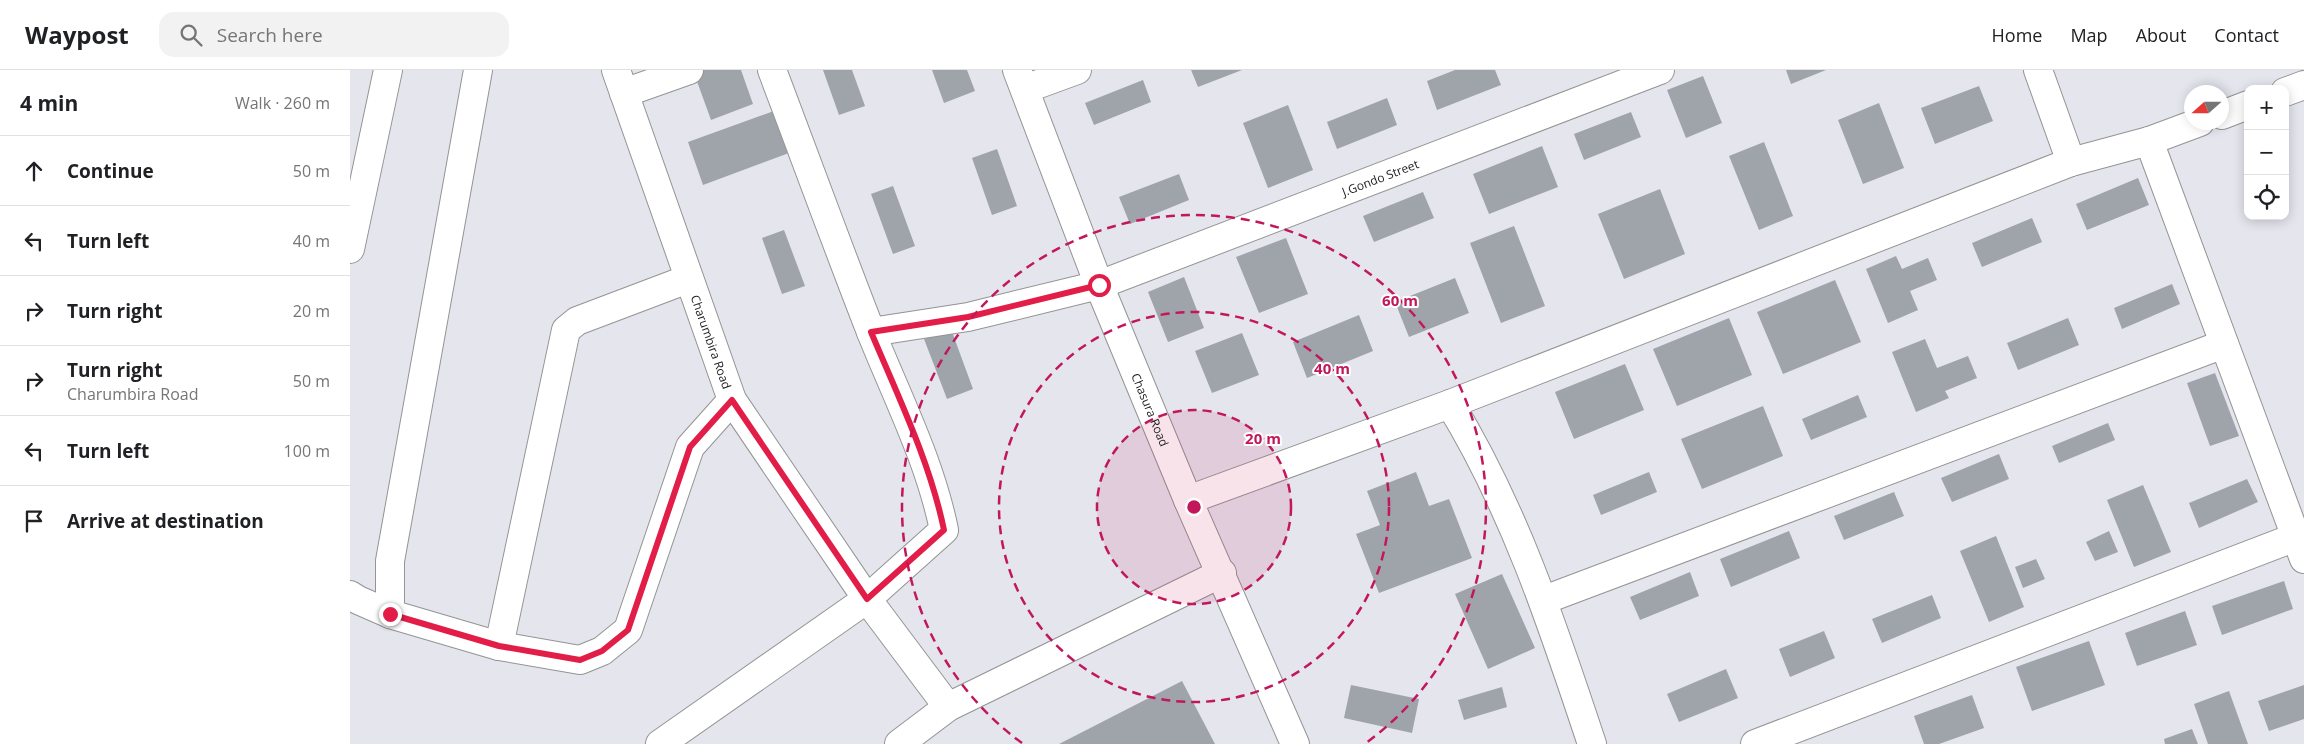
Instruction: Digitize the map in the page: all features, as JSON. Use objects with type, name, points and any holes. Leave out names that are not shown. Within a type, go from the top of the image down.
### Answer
[{"type":"street","points":[[350,249],[388,70]]},
{"type":"street","points":[[390,614],[390,561],[478,70]]},
{"type":"street","points":[[620,82],[689,70]]},
{"type":"street","points":[[660,744],[867,599],[944,530],[938,503],[924,462],[871,332],[772,70]]},
{"type":"street","points":[[1021,80],[1077,70]]},
{"type":"street","name":"J.Gondo Street","points":[[871,332],[968,317],[1099,285],[1660,70]]},
{"type":"street","points":[[2038,70],[2071,162]]},
{"type":"street","name":"Chasura Road","points":[[1021,80],[1099,285],[1188,500],[1222,573],[1295,744]]},
{"type":"street","name":"Charumbira Road","points":[[620,82],[732,400],[867,599],[948,707]]},
{"type":"street","points":[[2289,91],[2304,85]]},
{"type":"street","points":[[2229,112],[2244,107]]},
{"type":"street","points":[[1188,500],[1450,404],[2071,162],[2149,141],[2184,128]]},
{"type":"street","points":[[1755,744],[2300,548],[2149,141]]},
{"type":"street","points":[[499,646],[566,330],[577,321],[688,279]]},
{"type":"street","points":[[1544,600],[2224,344]]},
{"type":"street","points":[[350,595],[390,614],[499,646],[580,660],[602,651],[628,630],[690,447],[732,400]]},
{"type":"street","points":[[1450,404],[1471,439],[1493,483],[1544,600],[1592,744]]},
{"type":"street","points":[[898,744],[948,707],[1222,573]]},
{"type":"building","points":[[702,70],[741,70],[753,104],[711,120],[694,73]]},
{"type":"building","points":[[823,70],[852,70],[865,106],[839,115]]},
{"type":"building","points":[[932,70],[967,70],[975,91],[944,103]]},
{"type":"building","points":[[1191,70],[1242,70],[1198,87]]},
{"type":"building","points":[[1455,70],[1495,70],[1501,85],[1437,110],[1427,81]]},
{"type":"building","points":[[1786,70],[1826,70],[1791,84]]},
{"type":"building","points":[[1703,76],[1722,123],[1686,138],[1667,90]]},
{"type":"building","points":[[1143,80],[1151,102],[1094,125],[1085,103]]},
{"type":"building","points":[[1979,86],[1993,121],[1935,144],[1921,108]]},
{"type":"building","points":[[1387,98],[1397,125],[1337,149],[1327,122]]},
{"type":"building","points":[[1879,103],[1904,168],[1863,184],[1838,120]]},
{"type":"building","points":[[1288,105],[1313,170],[1268,188],[1243,123]]},
{"type":"building","points":[[774,111],[789,153],[703,185],[688,142]]},
{"type":"building","points":[[1631,112],[1641,137],[1584,160],[1574,134]]},
{"type":"building","points":[[1764,142],[1793,216],[1759,230],[1729,156]]},
{"type":"building","points":[[1542,146],[1558,187],[1489,214],[1473,174]]},
{"type":"building","points":[[997,149],[1017,206],[992,215],[972,158]]},
{"type":"building","points":[[1179,174],[1189,200],[1130,224],[1119,197]]},
{"type":"building","points":[[2138,178],[2149,205],[2087,230],[2076,204]]},
{"type":"building","points":[[893,186],[915,246],[893,254],[871,194]]},
{"type":"building","points":[[1660,189],[1685,254],[1624,279],[1598,214]]},
{"type":"building","points":[[1423,192],[1434,218],[1374,242],[1363,216]]},
{"type":"building","points":[[2032,218],[2042,242],[1982,267],[1972,243]]},
{"type":"building","points":[[1514,226],[1545,306],[1501,323],[1470,243]]},
{"type":"building","points":[[784,230],[805,286],[782,294],[762,238]]},
{"type":"building","points":[[1286,238],[1308,294],[1259,313],[1236,257]]},
{"type":"building","points":[[1896,256],[1902,269],[1928,258],[1937,280],[1910,291],[1918,310],[1888,323],[1866,269]]},
{"type":"building","points":[[1184,277],[1204,328],[1168,342],[1148,292]]},
{"type":"building","points":[[1455,278],[1469,313],[1409,337],[1395,302]]},
{"type":"building","points":[[1835,280],[1861,342],[1783,374],[1757,312]]},
{"type":"building","points":[[2172,284],[2180,304],[2122,329],[2114,308]]},
{"type":"building","points":[[1359,315],[1373,351],[1307,378],[1293,342]]},
{"type":"building","points":[[1729,318],[1752,375],[1677,406],[1653,349]]},
{"type":"building","points":[[2068,318],[2079,345],[2018,370],[2007,343]]},
{"type":"building","points":[[951,329],[973,389],[947,399],[924,339]]},
{"type":"building","points":[[1242,333],[1259,375],[1212,393],[1195,351]]},
{"type":"building","points":[[1925,339],[1937,368],[1968,356],[1977,378],[1945,391],[1949,398],[1916,412],[1892,352]]},
{"type":"building","points":[[1625,364],[1644,410],[1574,439],[1555,392]]},
{"type":"building","points":[[2215,373],[2239,436],[2210,446],[2187,383]]},
{"type":"building","points":[[1858,395],[1867,417],[1811,440],[1802,419]]},
{"type":"building","points":[[1763,406],[1783,456],[1702,489],[1681,439]]},
{"type":"building","points":[[2108,423],[2115,440],[2059,463],[2052,446]]},
{"type":"building","points":[[1999,454],[2009,479],[1952,502],[1941,478]]},
{"type":"building","points":[[1416,472],[1429,506],[1449,499],[1472,558],[1379,593],[1356,534],[1380,525],[1367,491]]},
{"type":"building","points":[[1649,472],[1657,492],[1601,515],[1593,495]]},
{"type":"building","points":[[2247,479],[2258,502],[2199,528],[2189,503]]},
{"type":"building","points":[[2143,485],[2171,552],[2134,567],[2107,500]]},
{"type":"building","points":[[1894,492],[1904,516],[1844,540],[1834,516]]},
{"type":"building","points":[[1789,531],[1800,558],[1731,587],[1720,559]]},
{"type":"building","points":[[2109,531],[2118,552],[2095,561],[2086,542]]},
{"type":"building","points":[[1996,536],[2024,607],[1989,622],[1960,551]]},
{"type":"building","points":[[2036,559],[2045,579],[2023,588],[2015,567]]},
{"type":"building","points":[[1690,572],[1699,596],[1640,620],[1630,597]]},
{"type":"building","points":[[1502,574],[1535,648],[1488,669],[1455,594]]},
{"type":"building","points":[[2284,581],[2293,609],[2222,635],[2212,606]]},
{"type":"building","points":[[1932,595],[1941,618],[1882,643],[1872,619]]},
{"type":"building","points":[[2185,611],[2197,645],[2137,666],[2125,633]]},
{"type":"building","points":[[1824,631],[1835,658],[1790,677],[1779,649]]},
{"type":"building","points":[[2089,641],[2105,685],[2032,711],[2016,667]]},
{"type":"building","points":[[1726,669],[1738,698],[1679,722],[1667,694]]},
{"type":"building","points":[[1182,681],[1215,744],[1059,744]]},
{"type":"building","points":[[1351,685],[1419,699],[1412,733],[1344,718]]},
{"type":"building","points":[[2304,685],[2304,719],[2269,731],[2258,701]]},
{"type":"building","points":[[1502,687],[1507,707],[1464,720],[1458,700]]},
{"type":"building","points":[[2229,691],[2248,744],[2208,744],[2194,704]]},
{"type":"building","points":[[1972,695],[1984,728],[1939,744],[1924,744],[1914,716]]},
{"type":"building","points":[[2192,729],[2198,744],[2165,744],[2164,739]]},
{"type":"route","points":[[390,614],[499,646],[580,660],[602,651],[628,630],[690,447],[732,400],[867,599],[944,530],[938,503],[924,462],[871,332],[968,317],[1099,285]]}]
